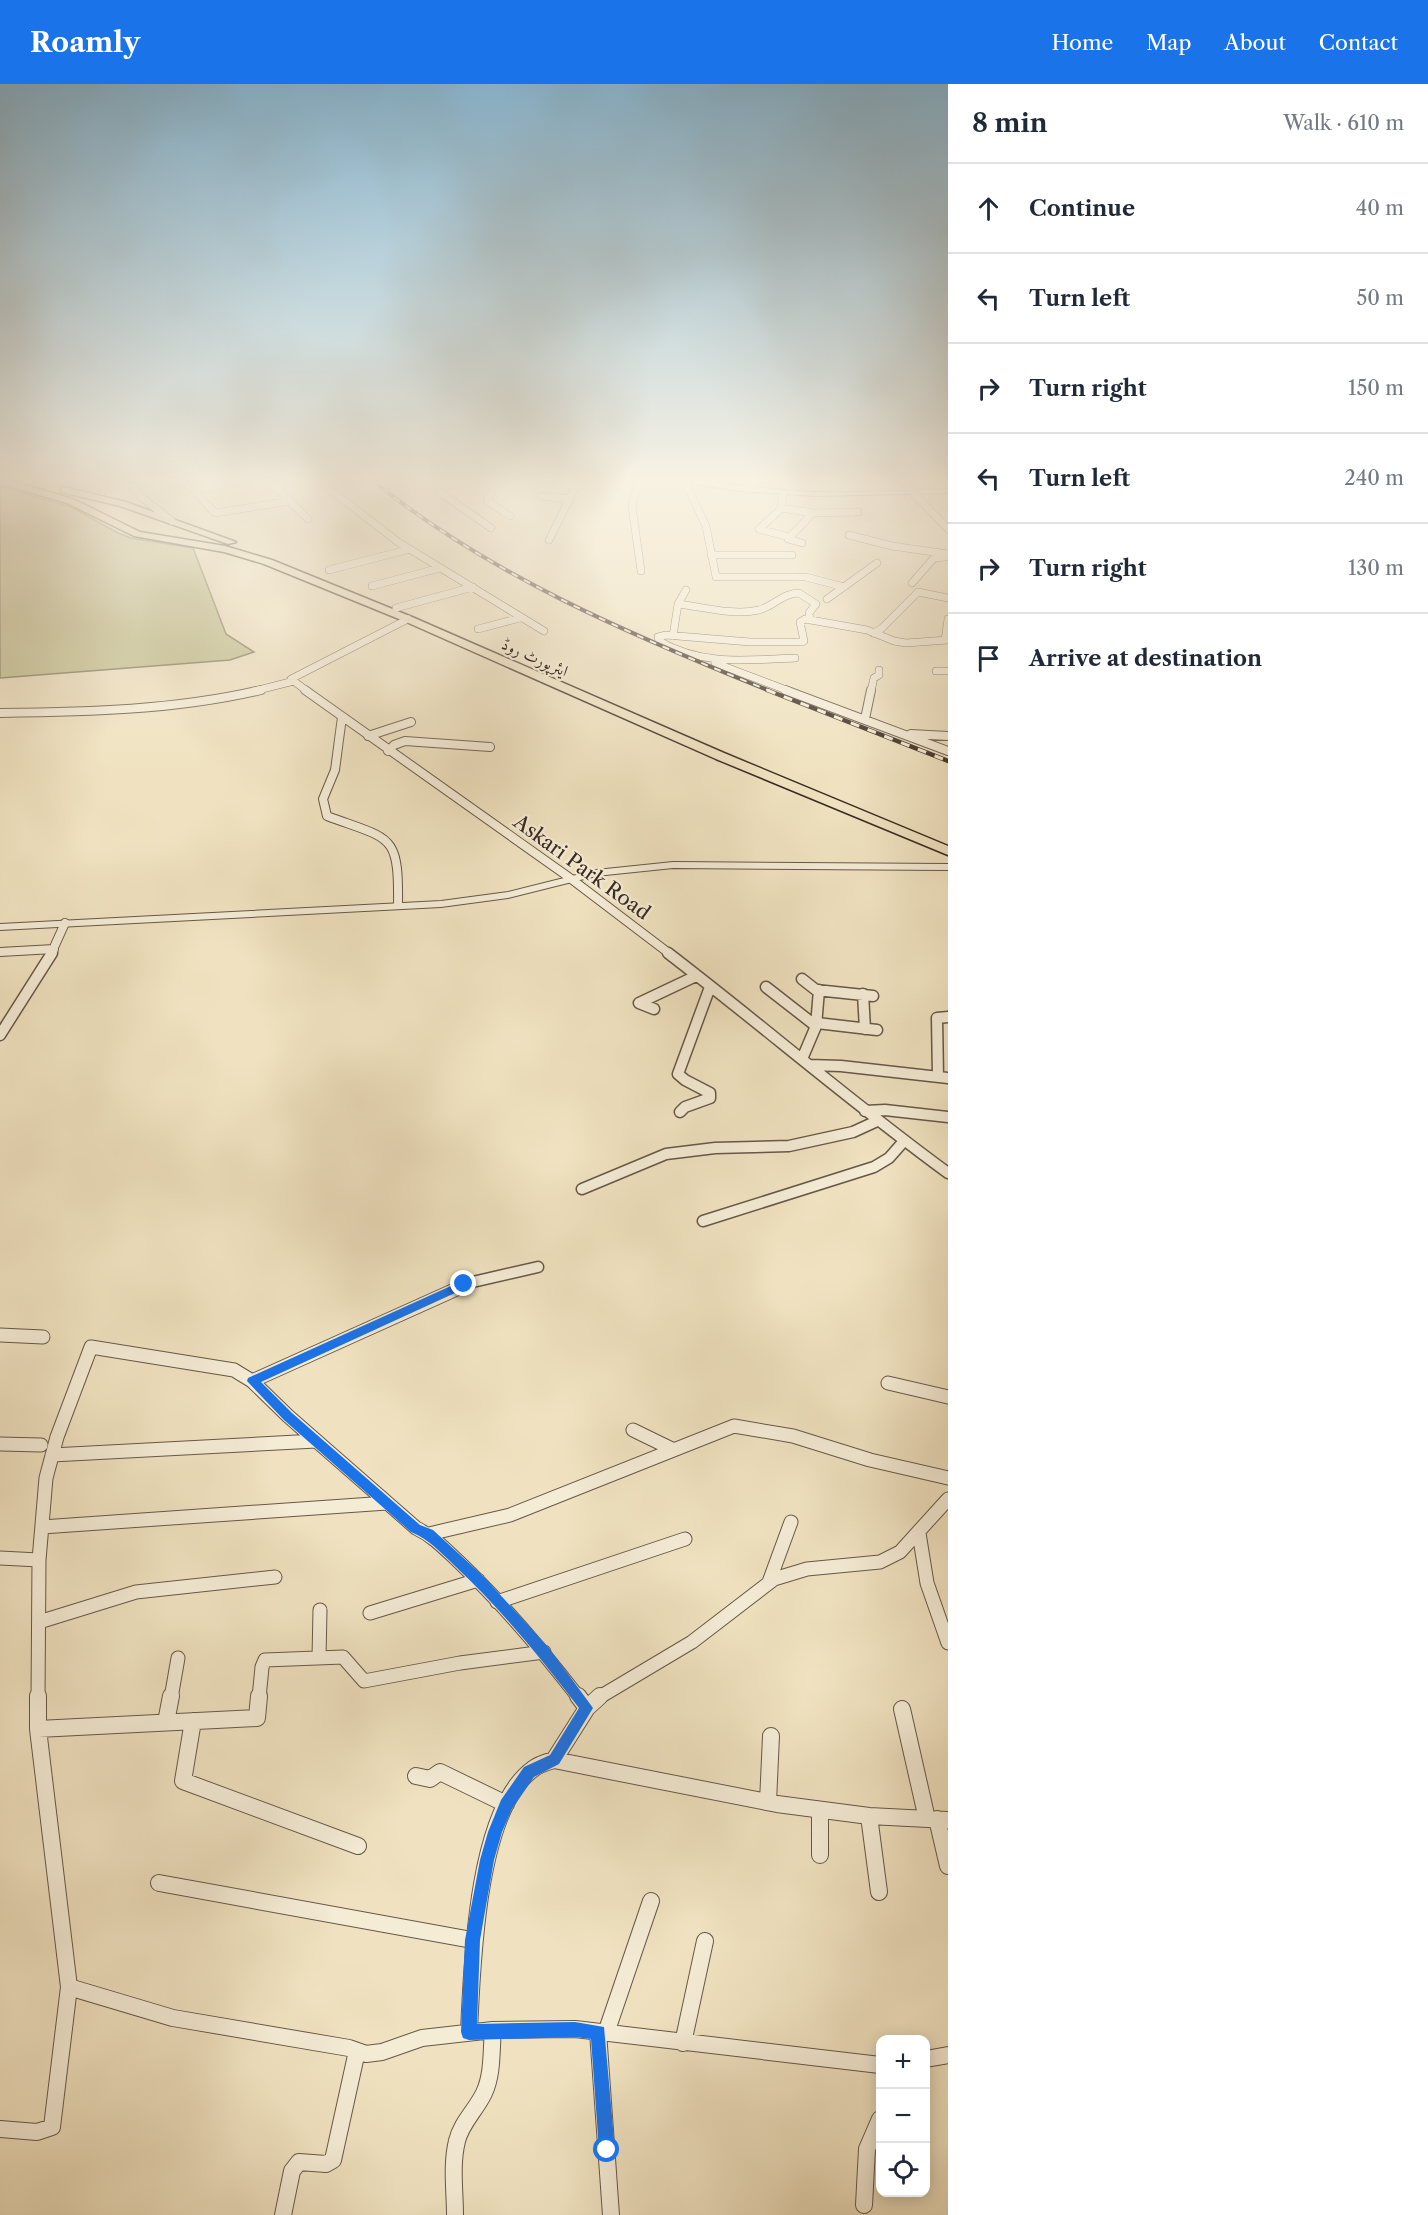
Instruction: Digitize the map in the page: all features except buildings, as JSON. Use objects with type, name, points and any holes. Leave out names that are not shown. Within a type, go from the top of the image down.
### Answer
[{"type":"main road","name":"ایئرپورٹ روڈ","points":[[311,579],[408,619],[730,760],[948,850]]},
{"type":"main road","name":"ایئرپورٹ روڈ","points":[[324,579],[396,608],[727,751],[948,839]]},
{"type":"street","points":[[372,586],[397,579]]},
{"type":"street","points":[[460,579],[544,631]]},
{"type":"street","points":[[817,579],[844,587]]},
{"type":"street","points":[[827,599],[854,579]]},
{"type":"street","points":[[912,583],[915,579]]},
{"type":"street","points":[[396,608],[473,587]]},
{"type":"street","points":[[673,636],[678,604],[686,590]]},
{"type":"street","points":[[873,633],[881,629],[918,592],[948,598]]},
{"type":"street","points":[[678,604],[720,610],[755,611],[782,596],[799,594],[816,604],[809,613],[810,620]]},
{"type":"street","points":[[478,629],[520,618]]},
{"type":"street","points":[[0,712],[101,711],[142,708],[248,692],[292,679],[408,619]]},
{"type":"street","points":[[948,619],[945,629],[947,640],[906,643],[841,624],[802,619],[800,622],[804,641],[802,642],[750,642],[673,636],[658,637],[663,644],[675,650],[709,660],[948,751]]},
{"type":"street","points":[[709,660],[795,658]]},
{"type":"street","points":[[865,719],[874,678],[879,675],[879,670]]},
{"type":"street","points":[[936,671],[948,671]]},
{"type":"street","points":[[0,707],[136,704],[292,679]]},
{"type":"street","name":"Askari Park Road","points":[[292,679],[388,751],[570,878],[806,1062],[877,1121],[948,1173]]},
{"type":"street","points":[[342,717],[335,770],[323,799],[324,811],[327,816],[386,838],[394,846],[398,859],[398,905]]},
{"type":"street","points":[[368,736],[411,722]]},
{"type":"street","points":[[902,733],[948,736]]},
{"type":"street","points":[[388,751],[394,745],[405,741],[490,747]]},
{"type":"street","points":[[0,927],[441,904],[508,895],[570,878],[673,865],[948,867]]},
{"type":"street","points":[[0,1035],[54,949],[65,923]]},
{"type":"street","points":[[0,952],[54,949]]},
{"type":"street","points":[[654,1010],[639,1003],[696,976]]},
{"type":"street","points":[[801,979],[819,990],[873,996]]},
{"type":"street","points":[[680,1112],[685,1107],[702,1103],[710,1098],[710,1094],[703,1088],[682,1080],[678,1074],[710,987]]},
{"type":"street","points":[[766,987],[817,1025],[877,1030]]},
{"type":"street","points":[[819,990],[817,1025],[806,1062],[943,1078],[937,1018],[948,1017]]},
{"type":"street","points":[[863,994],[865,1029]]},
{"type":"street","points":[[0,1016],[13,1015]]},
{"type":"street","points":[[865,1111],[885,1110],[948,1117]]},
{"type":"street","points":[[582,1189],[666,1154],[715,1148],[789,1146],[853,1132],[877,1121]]},
{"type":"street","points":[[703,1221],[874,1167],[889,1158],[904,1141]]},
{"type":"street","points":[[252,1381],[464,1284],[538,1267]]},
{"type":"street","points":[[0,1335],[43,1337]]},
{"type":"street","points":[[0,2129],[37,2132],[52,2127],[69,1987],[38,1729],[39,1560],[47,1450],[90,1347],[234,1370],[252,1381],[316,1441],[416,1528],[429,1534],[478,1580],[544,1652],[587,1708]]},
{"type":"street","points":[[888,1383],[948,1397]]},
{"type":"street","points":[[429,1534],[510,1515],[734,1426],[793,1436],[870,1460],[948,1478]]},
{"type":"street","points":[[633,1430],[672,1449]]},
{"type":"street","points":[[0,1444],[47,1450],[316,1441]]},
{"type":"street","points":[[554,1760],[587,1708],[600,1696],[705,1633],[769,1582],[789,1573],[807,1569],[880,1562],[900,1552],[948,1499]]},
{"type":"street","points":[[42,1527],[387,1503]]},
{"type":"street","points":[[769,1582],[791,1522]]},
{"type":"street","points":[[919,1533],[927,1583],[948,1643]]},
{"type":"street","points":[[497,1602],[685,1539]]},
{"type":"street","points":[[0,1558],[39,1560]]},
{"type":"street","points":[[39,1622],[136,1592],[275,1577]]},
{"type":"street","points":[[370,1613],[478,1580]]},
{"type":"street","points":[[319,1658],[320,1610]]},
{"type":"street","points":[[38,1729],[257,1718],[265,1659],[343,1657],[348,1660],[360,1679],[374,1681],[460,1663],[544,1652]]},
{"type":"street","points":[[166,1722],[178,1658]]},
{"type":"street","points":[[902,1709],[937,1820],[948,1866]]},
{"type":"street","points":[[193,1721],[183,1781],[358,1846]]},
{"type":"street","points":[[768,1803],[771,1736]]},
{"type":"street","points":[[469,2032],[472,1940],[487,1860],[506,1804],[529,1772],[541,1764],[554,1760],[768,1803],[869,1816],[937,1820]]},
{"type":"street","points":[[416,1776],[430,1779],[440,1772],[506,1804]]},
{"type":"street","points":[[820,1810],[820,1855]]},
{"type":"street","points":[[869,1816],[879,1892]]},
{"type":"street","points":[[159,1883],[472,1940]]},
{"type":"street","points":[[611,2215],[602,2033],[651,1901]]},
{"type":"street","points":[[683,2043],[705,1941]]},
{"type":"street","points":[[69,1987],[173,2018],[349,2048],[366,2054],[382,2052],[422,2038],[469,2032],[575,2029],[876,2065]]},
{"type":"street","points":[[454,2215],[458,2140],[460,2131],[484,2094],[488,2080],[493,2030]]},
{"type":"street","points":[[283,2215],[292,2171],[299,2162],[326,2164],[333,2160],[357,2051]]},
{"type":"street","points":[[930,2058],[948,2055]]},
{"type":"street","points":[[864,2205],[864,2169],[870,2138],[876,2127]]},
{"type":"shaded area","points":[[0,579],[205,579],[226,634],[254,652],[230,660],[0,678]]},
{"type":"railway","points":[[523,579],[614,625],[770,691]]},
{"type":"railway","points":[[767,690],[948,761]]},
{"type":"route","points":[[464,1284],[252,1381],[288,1416],[416,1528],[429,1534],[478,1580],[544,1652],[587,1708],[554,1760],[541,1764],[529,1772],[506,1804],[495,1832],[487,1860],[472,1940],[469,2032],[575,2029],[598,2032],[607,2150]]}]
